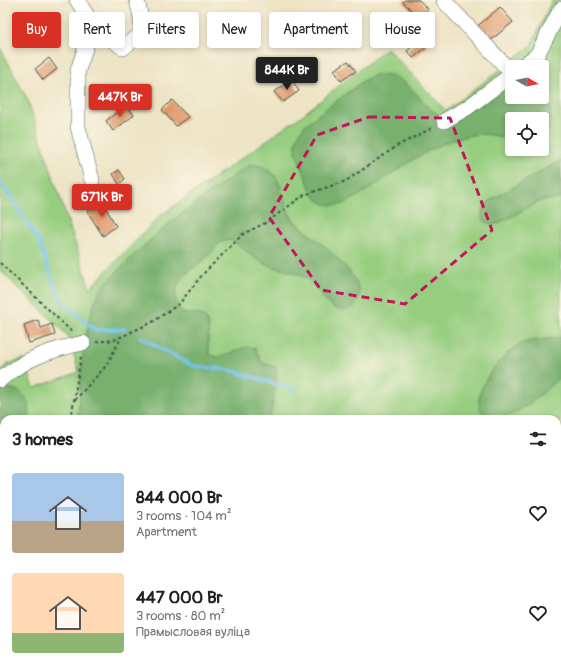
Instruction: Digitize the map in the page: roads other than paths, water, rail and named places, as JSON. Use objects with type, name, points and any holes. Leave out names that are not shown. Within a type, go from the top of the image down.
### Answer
[{"type":"street","points":[[77,0],[85,12]]},
{"type":"street","points":[[125,46],[142,33],[141,18],[137,0]]},
{"type":"street","points":[[444,2],[505,67]]},
{"type":"street","points":[[530,60],[537,54],[561,8]]},
{"type":"street","points":[[85,48],[78,70],[78,127],[92,180]]},
{"type":"street","points":[[444,121],[467,108],[505,79]]},
{"type":"street","points":[[0,380],[8,372],[41,353],[83,343]]},
{"type":"waterway","points":[[0,181],[38,240],[60,300],[95,330],[125,329]]},
{"type":"waterway","points":[[140,337],[193,366],[230,370],[295,390]]}]
